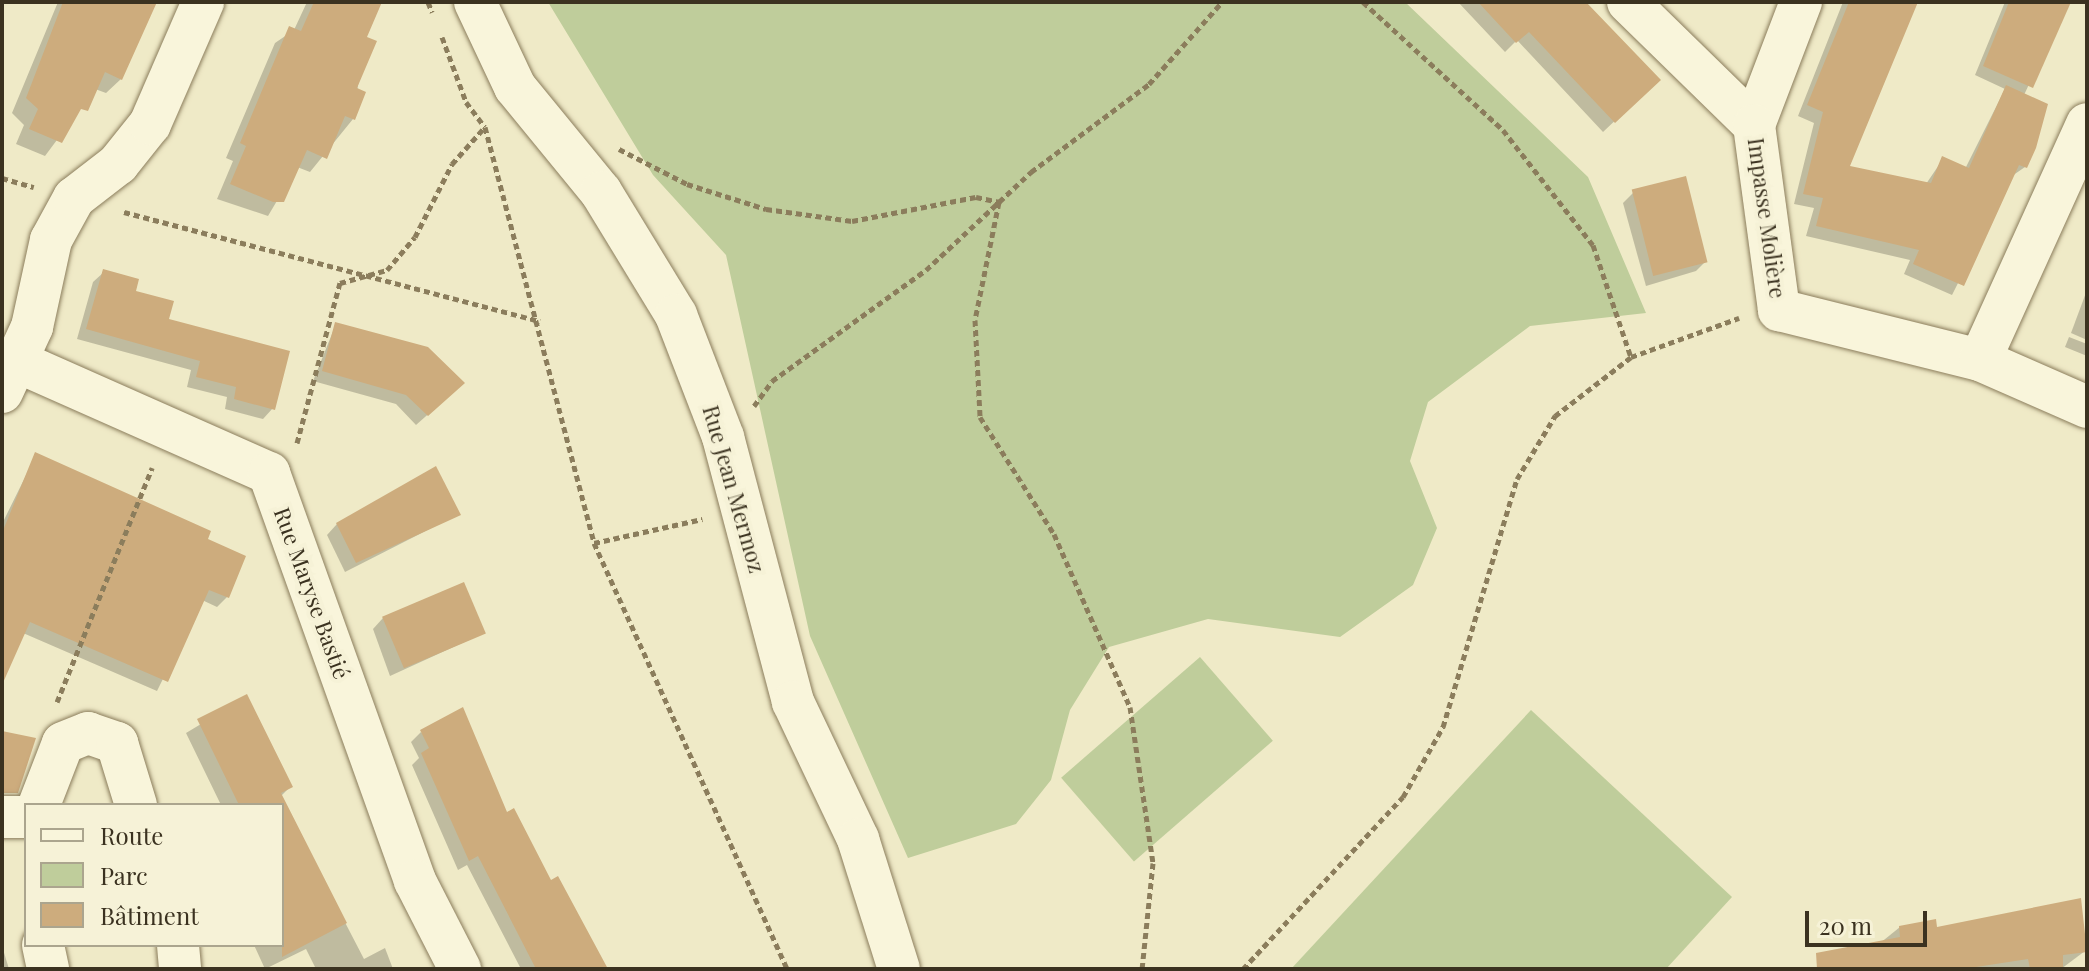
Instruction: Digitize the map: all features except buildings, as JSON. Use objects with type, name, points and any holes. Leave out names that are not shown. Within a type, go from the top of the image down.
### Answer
[{"type":"street","points":[[203,2],[150,124],[118,164],[74,198],[51,240],[9,377],[169,429],[269,473]]},
{"type":"street","name":"Rue Jean Mermoz","points":[[475,2],[515,87],[587,175],[676,315],[723,437],[793,702],[858,839],[899,969]]},
{"type":"street","name":"Impasse Molière","points":[[1628,2],[1754,125]]},
{"type":"street","name":"Impasse Molière","points":[[1779,310],[1754,125],[1801,2]]},
{"type":"street","points":[[1980,360],[2087,124]]},
{"type":"street","points":[[1779,310],[1980,360],[2087,407]]},
{"type":"street","name":"Rue Maryse Bastié","points":[[269,473],[415,881],[460,969]]},
{"type":"street","points":[[40,803],[63,743],[88,733],[117,743],[135,803]]},
{"type":"street","points":[[2,817],[24,817]]},
{"type":"street","points":[[43,947],[48,969]]},
{"type":"street","points":[[178,947],[180,969]]},
{"type":"path","points":[[428,2],[434,16]]},
{"type":"path","points":[[723,437],[736,431],[772,381],[926,270],[999,202],[1149,84],[1222,2]]},
{"type":"path","points":[[1363,2],[1503,130],[1593,245],[1631,357]]},
{"type":"path","points":[[439,30],[466,102],[485,127],[541,321],[594,543],[787,969]]},
{"type":"path","points":[[269,473],[296,445],[340,283],[371,278],[415,237],[452,164],[485,127]]},
{"type":"path","points":[[587,175],[601,153],[623,148],[687,184],[766,209],[837,219],[976,197],[999,202]]},
{"type":"path","points":[[2,178],[541,321]]},
{"type":"path","points":[[999,202],[975,320],[980,417],[1054,534],[1130,707],[1153,863],[1142,969]]},
{"type":"path","points":[[1243,969],[1403,797],[1443,727],[1517,479],[1555,416],[1631,357],[1727,321],[1779,310]]},
{"type":"path","points":[[63,743],[56,694],[169,429]]},
{"type":"path","points":[[594,543],[742,509]]},
{"type":"green space","points":[[548,2],[1405,2],[1588,177],[1646,313],[1530,326],[1428,402],[1410,461],[1437,528],[1413,585],[1340,637],[1208,619],[1109,647],[1070,710],[1051,780],[1016,824],[908,858],[810,636],[726,255],[653,175]]},
{"type":"green space","points":[[1200,657],[1273,741],[1134,861],[1061,778]]},
{"type":"green space","points":[[1531,710],[1732,897],[1666,969],[1291,969]]}]
